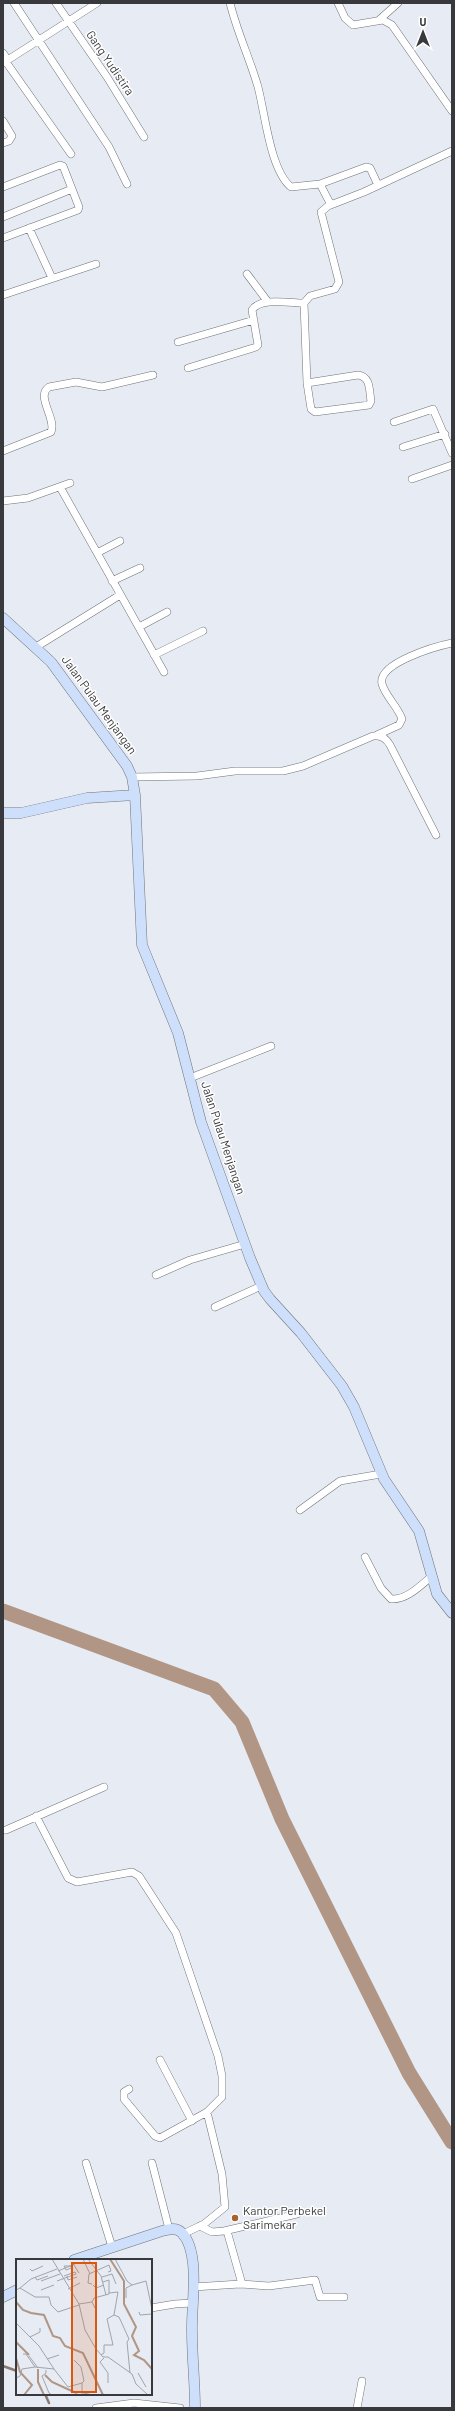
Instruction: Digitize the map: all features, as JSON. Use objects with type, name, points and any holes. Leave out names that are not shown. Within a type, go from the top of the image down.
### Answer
[{"type":"street","points":[[14,3],[109,147],[127,184]]},
{"type":"street","name":"Gang Yudistira","points":[[56,3],[119,95],[144,137]]},
{"type":"street","points":[[5,62],[97,3]]},
{"type":"street","points":[[230,3],[258,88],[278,166],[291,187],[298,188],[311,183],[320,184],[366,167],[370,168],[378,185]]},
{"type":"street","points":[[338,3],[345,18],[353,26],[359,26],[379,20],[398,3]]},
{"type":"street","points":[[379,20],[387,22],[404,40],[451,107]]},
{"type":"street","points":[[3,53],[5,62],[71,154]]},
{"type":"street","points":[[3,121],[12,136],[9,141],[3,143]]},
{"type":"street","points":[[307,383],[358,375],[364,376],[368,379],[371,401],[369,405],[315,412],[311,409],[307,383],[304,303],[310,296],[335,289],[339,282],[334,256],[321,215],[323,209],[452,151]]},
{"type":"street","points":[[3,187],[60,164],[79,204],[78,210],[3,238]]},
{"type":"street","points":[[320,184],[331,205]]},
{"type":"street","points":[[3,217],[72,189]]},
{"type":"street","points":[[30,228],[52,278]]},
{"type":"street","points":[[3,295],[96,264]]},
{"type":"street","points":[[247,274],[268,302]]},
{"type":"street","points":[[188,368],[256,347],[258,342],[252,310],[261,303],[304,303]]},
{"type":"street","points":[[178,342],[254,320]]},
{"type":"street","points":[[3,450],[51,432],[52,422],[45,399],[45,393],[49,387],[76,382],[102,387],[153,375]]},
{"type":"street","points":[[394,422],[433,409],[452,453]]},
{"type":"street","points":[[403,448],[445,434]]},
{"type":"street","points":[[412,479],[452,466]]},
{"type":"street","points":[[3,501],[28,498],[70,483]]},
{"type":"street","points":[[60,487],[164,672]]},
{"type":"street","points":[[97,553],[120,541]]},
{"type":"street","points":[[112,581],[140,568]]},
{"type":"street","points":[[36,647],[120,595]]},
{"type":"street","points":[[139,627],[167,612]]},
{"type":"street","name":"Jalan Pulau Menjangan","points":[[3,618],[51,662],[86,712],[116,748],[132,777],[135,795],[142,945],[178,1034],[201,1122],[245,1244],[262,1286],[276,1307],[301,1333],[342,1386],[354,1407],[381,1474],[419,1531],[437,1594],[452,1613]]},
{"type":"street","points":[[154,655],[203,631]]},
{"type":"street","points":[[132,777],[197,776],[234,771],[283,771],[303,766],[399,725],[402,719],[383,686],[382,678],[385,673],[410,656],[452,643]]},
{"type":"street","points":[[376,735],[384,737],[390,745],[436,835]]},
{"type":"street","points":[[3,813],[21,813],[87,798],[135,795]]},
{"type":"street","points":[[190,1078],[271,1046]]},
{"type":"street","points":[[156,1275],[190,1260],[245,1244]]},
{"type":"street","points":[[215,1307],[262,1286]]},
{"type":"street","points":[[300,1510],[340,1481],[381,1474]]},
{"type":"street","points":[[364,1557],[381,1588],[390,1599],[399,1599],[409,1594],[432,1576]]},
{"type":"street","points":[[6,1830],[104,1787]]},
{"type":"street","points":[[36,1816],[68,1878],[77,1882],[132,1872],[139,1876],[173,1926],[220,2066],[222,2097],[207,2112],[165,2136],[157,2137],[124,2099],[124,2092],[129,2089]]},
{"type":"street","points":[[160,2060],[192,2120]]},
{"type":"street","points":[[183,2234],[200,2226],[212,2216],[222,2211],[225,2202],[221,2169],[207,2112]]},
{"type":"street","points":[[86,2163],[112,2247]]},
{"type":"street","points":[[152,2163],[169,2229]]},
{"type":"street","points":[[200,2226],[212,2232],[226,2231],[297,2214]]},
{"type":"street","points":[[77,2259],[169,2229],[175,2229],[183,2234],[191,2252],[195,2408]]},
{"type":"street","points":[[226,2231],[242,2284]]},
{"type":"street","points":[[193,2287],[242,2284],[269,2286],[314,2280],[317,2282],[319,2296],[344,2296]]},
{"type":"street","points":[[3,2297],[16,2290]]},
{"type":"street","points":[[152,2308],[192,2303]]},
{"type":"street","points":[[357,2408],[362,2381]]},
{"type":"street","points":[[96,2408],[134,2403],[180,2408]]},
{"type":"waterway","points":[[3,1611],[214,1689],[242,1722],[282,1819],[409,2073],[452,2142]]},
{"type":"waterway","points":[[3,2366],[16,2371]]},
{"type":"waterway","points":[[45,2395],[49,2403]]},
{"type":"place","name":"Kantor Perbekel Sarimekar","points":[[235,2218]]}]
